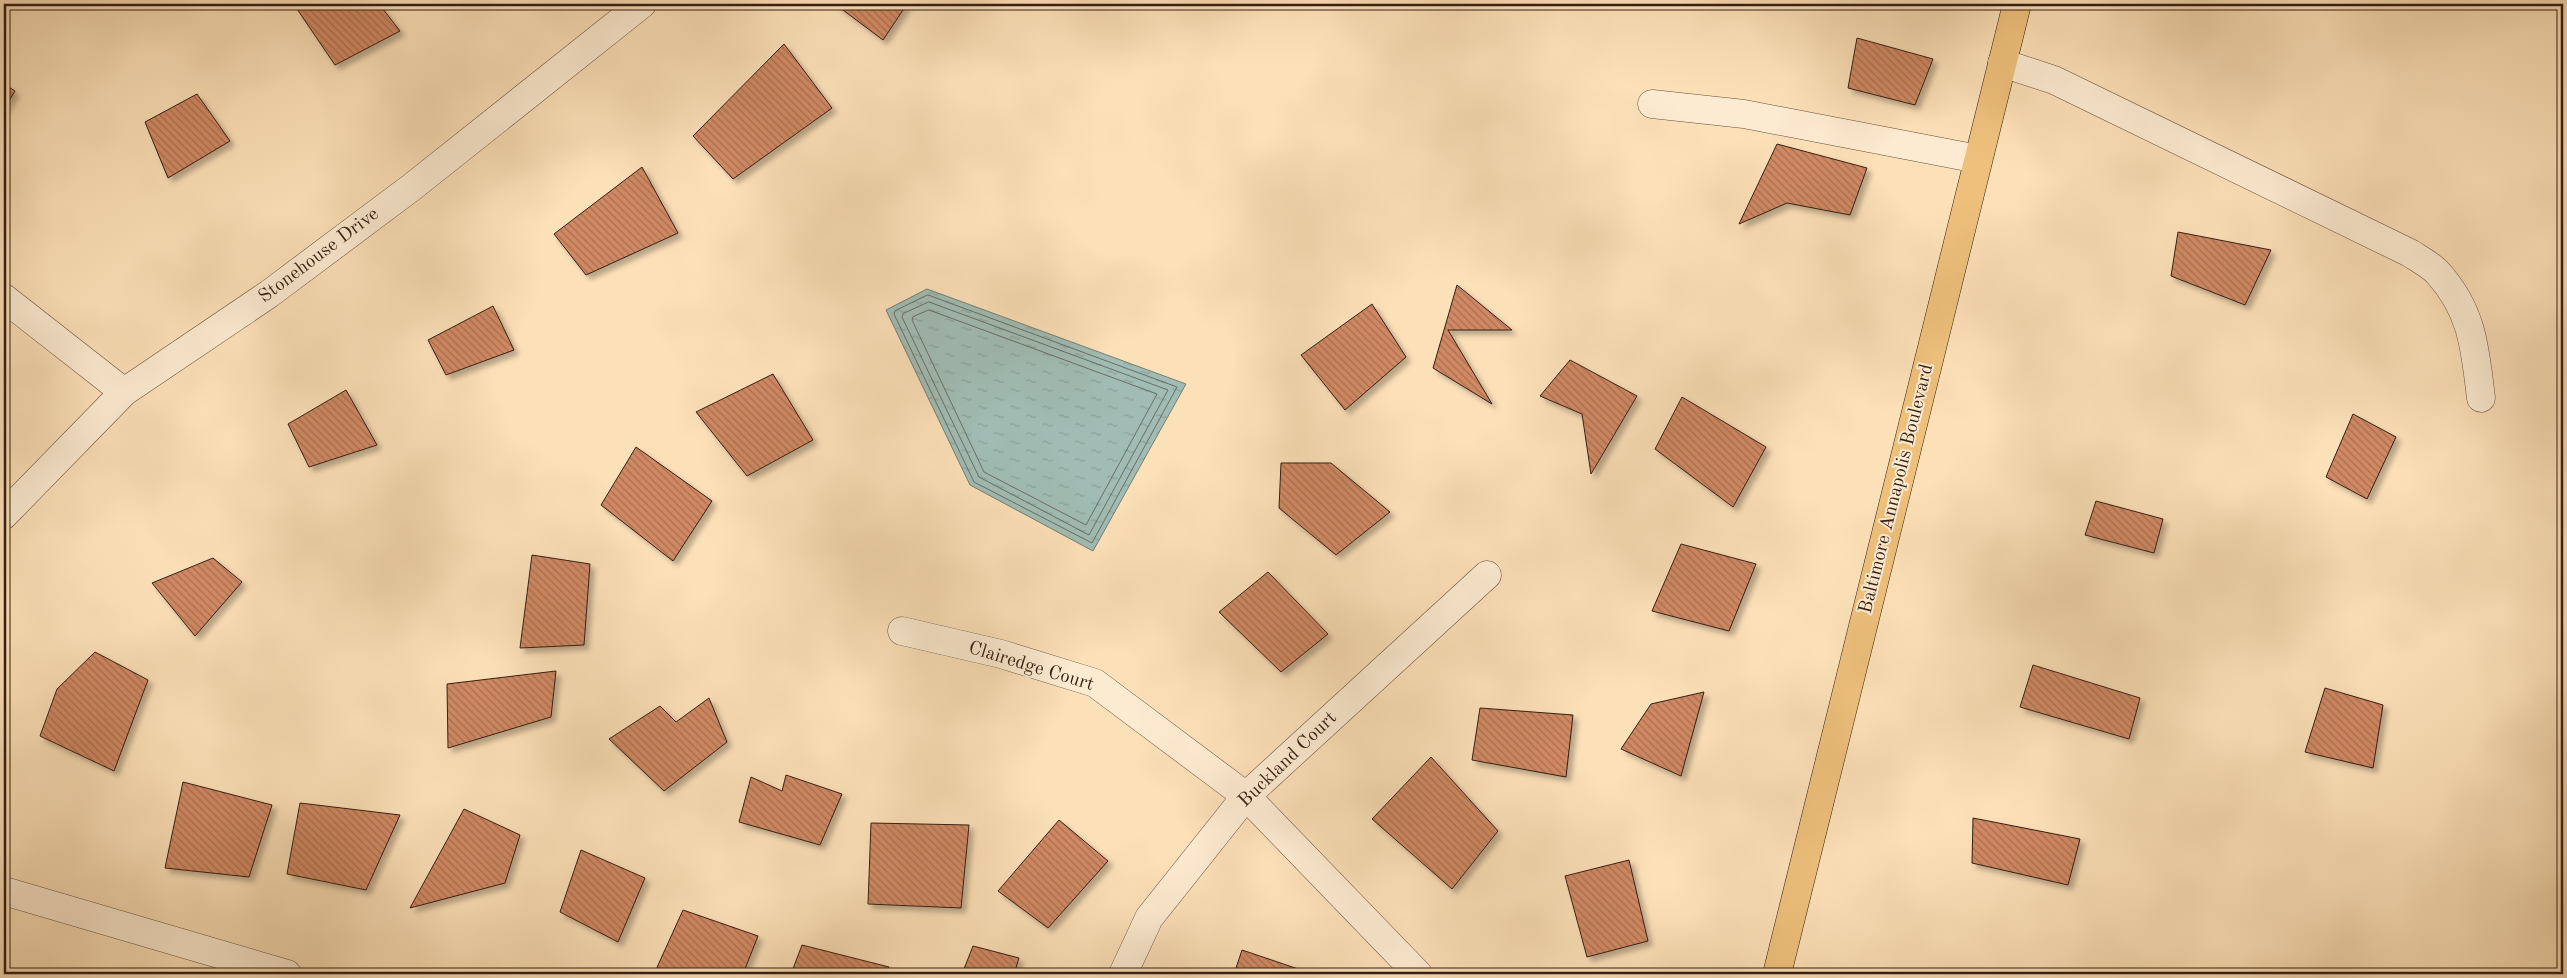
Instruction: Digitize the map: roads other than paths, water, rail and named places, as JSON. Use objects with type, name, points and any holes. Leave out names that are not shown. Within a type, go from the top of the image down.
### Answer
[{"type":"main road","name":"Baltimore Annapolis Boulevard","points":[[1777,974],[2017,4]]},
{"type":"street","name":"Stonehouse Drive","points":[[4,515],[124,392],[277,289],[419,181],[642,4]]},
{"type":"street","points":[[2002,63],[2054,80],[2410,253],[2437,272],[2464,310],[2475,346],[2481,398]]},
{"type":"street","points":[[1652,104],[1744,114],[1978,159]]},
{"type":"street","points":[[4,298],[124,392]]},
{"type":"street","name":"Buckland Court","points":[[1123,974],[1149,918],[1246,796],[1487,575]]},
{"type":"street","name":"Clairedge Court","points":[[902,631],[1001,654],[1095,684],[1246,796],[1418,974]]},
{"type":"street","points":[[4,891],[280,973]]},
{"type":"water","points":[[927,289],[1186,384],[1093,551],[970,485],[886,310]]}]
